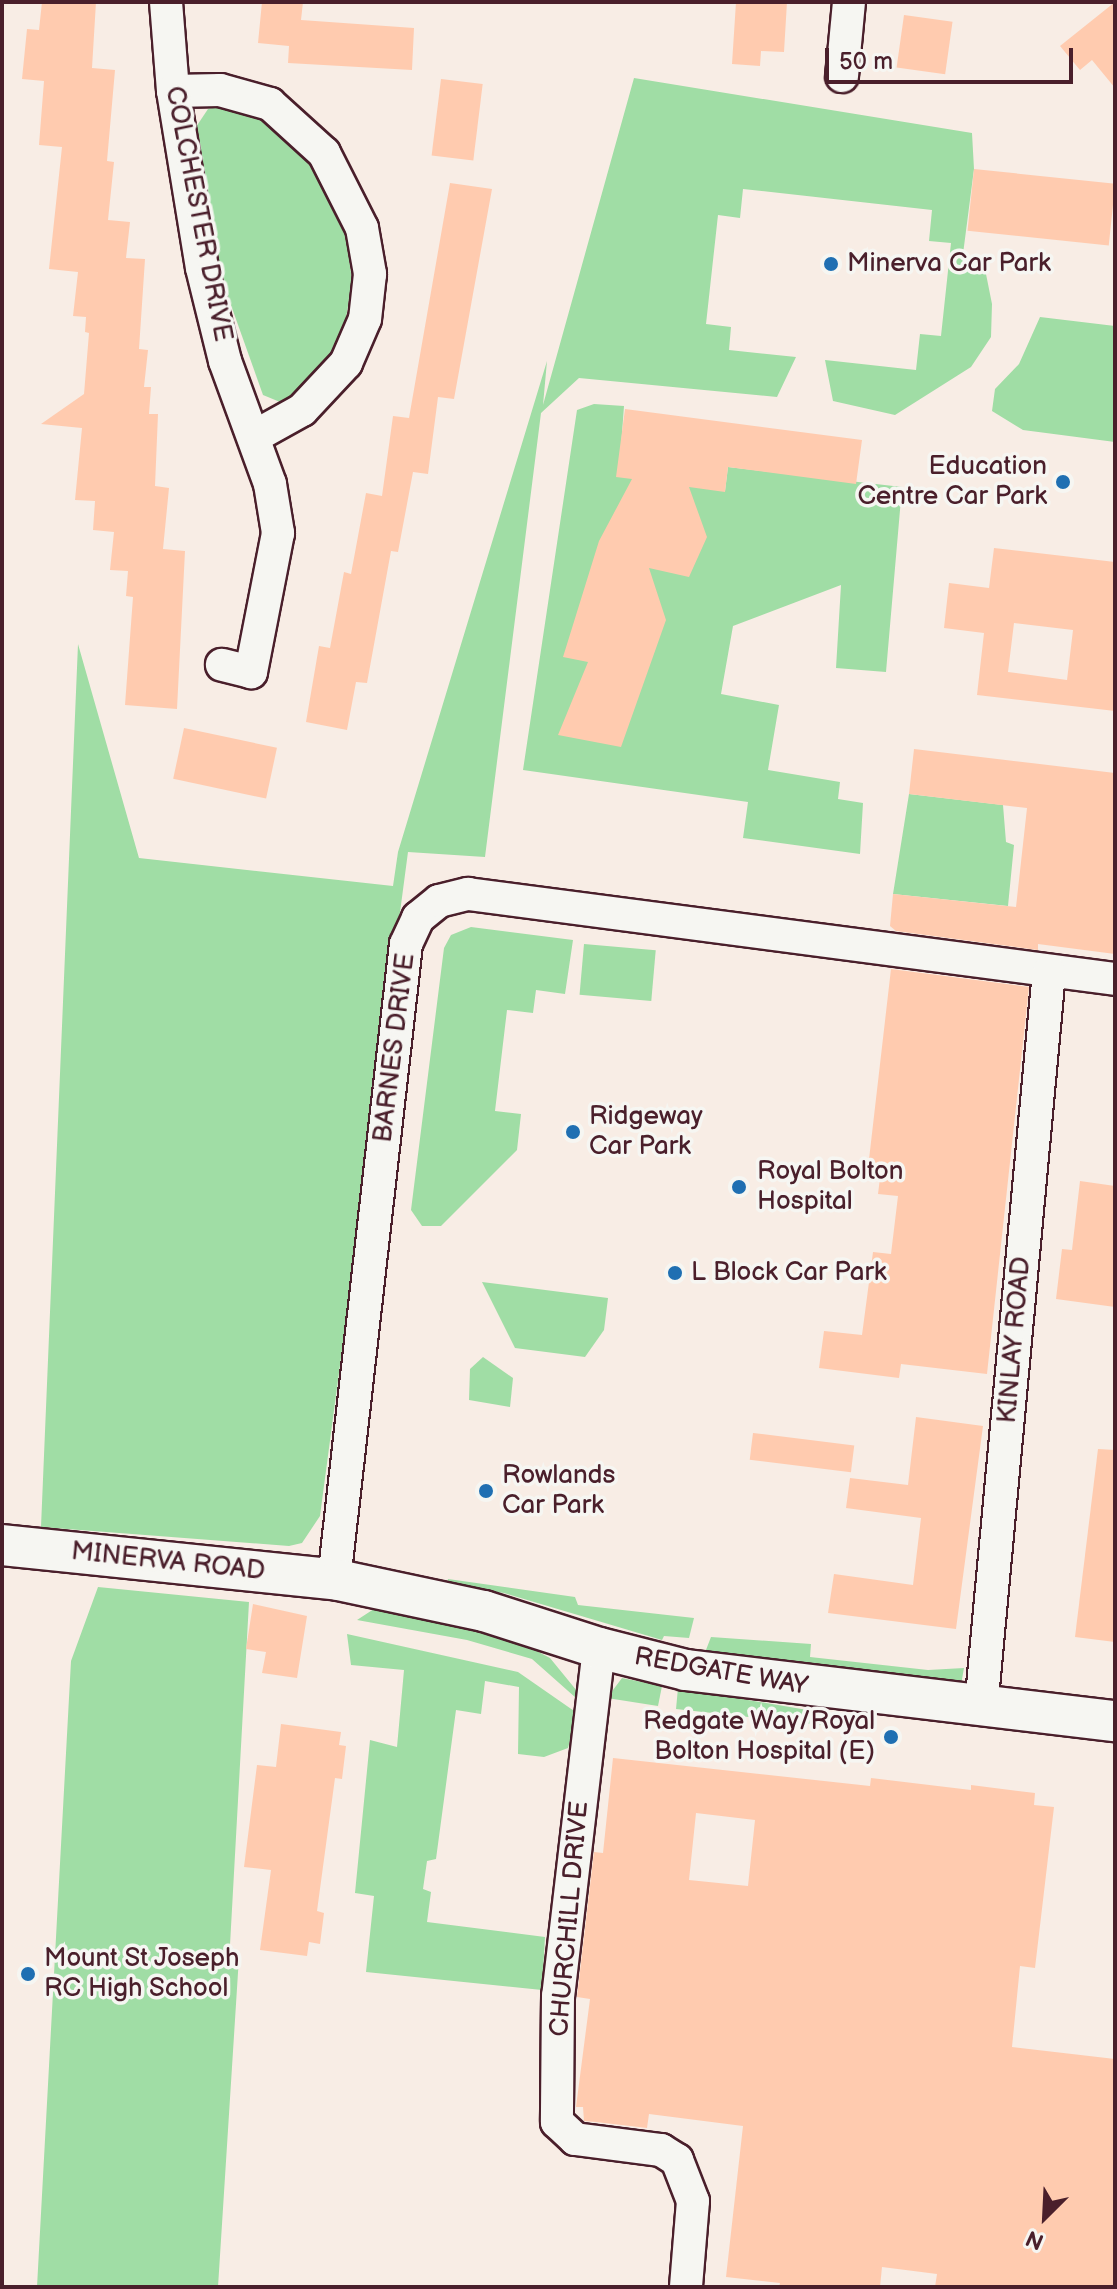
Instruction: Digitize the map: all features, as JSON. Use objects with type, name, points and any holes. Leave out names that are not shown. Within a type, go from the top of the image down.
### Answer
[{"type":"street","name":"COLCHESTER DRIVE","points":[[166,2],[173,91],[202,268],[225,361],[255,436],[278,533],[272,580],[251,672],[222,665]]},
{"type":"street","points":[[842,76],[849,2]]},
{"type":"street","points":[[173,91],[220,90],[270,104],[324,153],[362,228],[370,274],[365,319],[346,363],[302,410],[255,436]]},
{"type":"street","name":"BARNES DRIVE","points":[[334,1580],[406,944],[418,918],[439,901],[468,894],[1115,979]]},
{"type":"street","name":"KINLAY ROAD","points":[[981,1708],[1049,972]]},
{"type":"street","name":"MINERVA ROAD","points":[[2,1545],[334,1580]]},
{"type":"street","name":"REDGATE WAY","points":[[334,1580],[484,1611],[599,1648],[758,1682],[1115,1721]]},
{"type":"street","name":"CHURCHILL DRIVE","points":[[599,1648],[558,1996],[557,2122],[575,2139],[661,2150],[677,2160],[693,2201],[686,2287]]},
{"type":"green space","points":[[634,78],[972,133],[974,169],[963,254],[986,274],[992,304],[991,337],[971,367],[895,415],[833,401],[825,360],[916,370],[920,334],[941,336],[951,243],[929,241],[932,210],[743,189],[740,218],[718,215],[706,324],[731,327],[729,350],[796,357],[777,397],[579,378],[541,413],[485,857],[408,852],[320,1516],[302,1543],[289,1546],[41,1527],[78,644],[139,858],[393,886],[398,852],[547,361],[543,405]]},
{"type":"green space","points":[[226,105],[251,110],[292,139],[331,198],[347,241],[352,281],[343,337],[325,370],[292,399],[280,402],[263,395],[217,266],[194,130],[208,109]]},
{"type":"green space","points":[[1040,317],[1115,326],[1115,442],[1023,430],[992,411],[995,389],[1019,364]]},
{"type":"green space","points":[[594,404],[624,406],[619,475],[725,491],[728,467],[902,487],[886,672],[836,668],[841,585],[733,626],[721,694],[779,705],[768,770],[840,782],[838,799],[863,803],[860,854],[743,838],[748,802],[523,770],[577,410]]},
{"type":"green space","points":[[909,794],[1003,805],[1006,842],[1014,845],[1008,906],[893,894]]},
{"type":"green space","points":[[471,927],[573,940],[565,994],[536,990],[533,1013],[507,1010],[495,1111],[521,1114],[517,1150],[441,1226],[422,1226],[411,1210],[444,948],[451,935]]},
{"type":"green space","points":[[584,944],[656,950],[651,1001],[580,995]]},
{"type":"green space","points":[[482,1282],[608,1298],[604,1330],[585,1357],[515,1348]]},
{"type":"green space","points":[[483,1357],[513,1378],[510,1407],[469,1400],[470,1369]]},
{"type":"green space","points":[[448,1579],[575,1597],[578,1605],[694,1618],[689,1638],[664,1636],[662,1640],[504,1593],[447,1584]]},
{"type":"green space","points":[[98,1587],[249,1602],[230,1945],[239,1957],[218,2287],[37,2287],[71,1661]]},
{"type":"green space","points":[[377,1607],[465,1626],[531,1648],[550,1658],[577,1691],[576,1698],[532,1659],[467,1640],[357,1620]]},
{"type":"green space","points":[[347,1634],[518,1672],[577,1713],[568,1748],[544,1757],[518,1754],[519,1687],[485,1681],[481,1714],[456,1710],[436,1859],[427,1861],[423,1889],[431,1892],[427,1922],[545,1937],[542,1990],[366,1972],[374,1896],[355,1893],[370,1740],[397,1747],[404,1670],[351,1665]]},
{"type":"green space","points":[[711,1637],[811,1644],[810,1657],[928,1670],[964,1668],[961,1685],[704,1655]]},
{"type":"green space","points":[[622,1678],[662,1686],[658,1706],[607,1698]]},
{"type":"green space","points":[[678,1688],[825,1713],[876,1731],[676,1709]]},
{"type":"building","points":[[42,2],[96,2],[92,68],[115,70],[107,161],[114,162],[108,220],[130,222],[126,258],[145,259],[139,349],[148,350],[144,387],[151,387],[149,414],[158,414],[155,486],[169,488],[163,549],[185,551],[177,709],[125,705],[133,597],[126,596],[128,571],[110,570],[114,532],[93,530],[95,501],[75,500],[82,428],[41,424],[84,394],[89,333],[85,332],[86,317],[73,316],[78,272],[49,269],[62,147],[39,145],[44,81],[22,79],[27,29],[39,30]]},
{"type":"building","points":[[262,2],[303,2],[301,20],[414,28],[412,70],[288,63],[289,46],[258,43]]},
{"type":"building","points":[[736,2],[787,2],[784,52],[761,51],[760,66],[732,64]]},
{"type":"building","points":[[1115,2],[1115,88],[1092,60],[1080,70],[1060,46]]},
{"type":"building","points":[[904,15],[953,22],[945,74],[897,67]]},
{"type":"building","points":[[441,79],[483,84],[473,161],[432,155]]},
{"type":"building","points":[[974,169],[1115,184],[1109,246],[968,231]]},
{"type":"building","points":[[450,183],[492,189],[454,399],[438,397],[428,474],[413,472],[398,552],[391,551],[367,683],[356,682],[347,730],[306,722],[319,646],[330,648],[344,572],[351,574],[366,493],[382,496],[393,416],[409,418]]},
{"type":"building","points":[[625,409],[862,440],[856,484],[728,467],[725,492],[689,487],[707,537],[689,577],[649,568],[666,620],[621,747],[558,735],[588,662],[563,657],[599,541],[632,479],[616,477]]},
{"type":"building","points":[[994,548],[1115,562],[1115,711],[977,695],[984,633],[944,628],[949,583],[989,588]],"holes":[[[1014,623],[1073,630],[1067,680],[1008,672]]]},
{"type":"building","points":[[184,728],[277,748],[266,799],[173,779]]},
{"type":"building","points":[[914,749],[1115,773],[1115,954],[1038,944],[1038,950],[896,931],[890,926],[893,894],[1016,907],[1027,808],[909,794]]},
{"type":"building","points":[[891,969],[1029,987],[987,1374],[901,1364],[899,1378],[819,1368],[824,1331],[862,1335],[873,1252],[891,1254],[898,1196],[878,1194],[881,1170],[868,1168]]},
{"type":"building","points":[[1080,1181],[1115,1186],[1115,1307],[1056,1299],[1062,1249],[1072,1250]]},
{"type":"building","points":[[916,1417],[983,1426],[956,1629],[828,1613],[834,1574],[913,1585],[921,1518],[846,1508],[850,1478],[908,1485]]},
{"type":"building","points":[[753,1433],[854,1445],[851,1472],[750,1460]]},
{"type":"building","points":[[1098,1449],[1115,1450],[1115,1642],[1075,1637]]},
{"type":"building","points":[[253,1604],[307,1616],[297,1678],[262,1673],[266,1652],[246,1649]]},
{"type":"building","points":[[281,1724],[341,1732],[339,1745],[346,1746],[342,1779],[335,1778],[317,1911],[324,1913],[320,1944],[309,1942],[307,1956],[260,1950],[271,1870],[244,1867],[257,1765],[276,1767]]},
{"type":"building","points":[[613,1758],[870,1786],[871,1778],[971,1790],[971,1785],[1035,1793],[1034,1805],[1054,1807],[1035,1968],[1020,1966],[1012,2047],[1115,2059],[1115,2287],[935,2287],[937,2274],[882,2267],[880,2287],[779,2287],[780,2283],[726,2277],[743,2126],[649,2114],[647,2128],[584,2121],[583,2107],[576,2107],[590,1999],[577,1997],[594,1852],[603,1853]],"holes":[[[696,1813],[755,1820],[748,1886],[689,1880]]]},
{"type":"place","name":"Minerva Car Park","points":[[831,264]]},
{"type":"place","name":"Education Centre Car Park","points":[[1063,482]]},
{"type":"place","name":"Ridgeway Car Park","points":[[573,1132]]},
{"type":"place","name":"Royal Bolton Hospital","points":[[739,1187]]},
{"type":"place","name":"L Block Car Park","points":[[675,1273]]},
{"type":"place","name":"Rowlands Car Park","points":[[486,1491]]},
{"type":"place","name":"Redgate Way/Royal Bolton Hospital (E)","points":[[891,1737]]},
{"type":"place","name":"Mount St Joseph RC High School","points":[[28,1974]]}]
